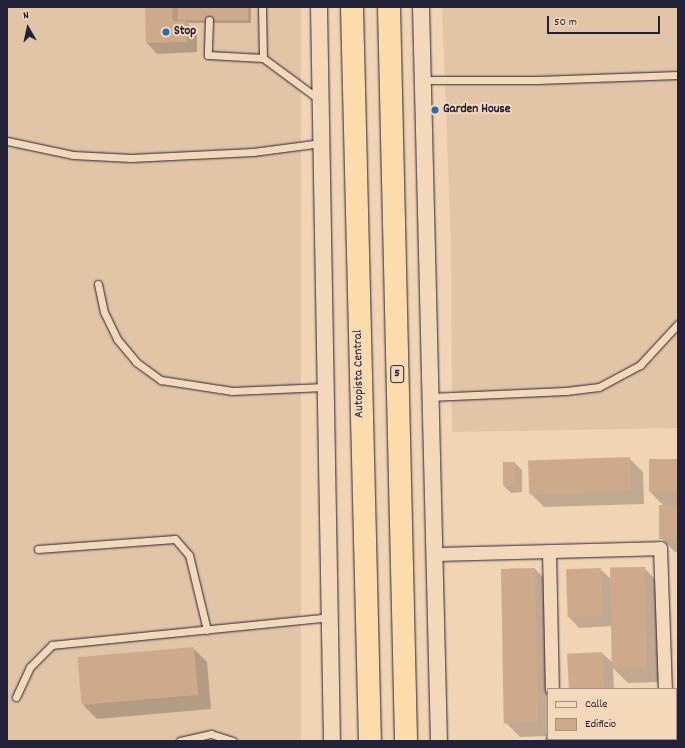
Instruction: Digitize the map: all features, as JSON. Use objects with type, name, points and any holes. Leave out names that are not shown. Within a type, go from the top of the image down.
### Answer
[{"type":"highway","name":"Autopista Central","points":[[352,7],[370,741]]},
{"type":"highway","name":"5","points":[[389,7],[406,741]]},
{"type":"street","points":[[319,7],[324,387],[331,617],[332,741]]},
{"type":"street","points":[[421,7],[439,741]]},
{"type":"street","points":[[434,554],[660,548],[665,688]]},
{"type":"street","points":[[549,551],[552,688]]},
{"type":"lane","points":[[262,7],[263,58]]},
{"type":"lane","points":[[209,20],[208,55],[263,58],[320,100]]},
{"type":"lane","points":[[422,80],[537,80],[678,75]]},
{"type":"lane","points":[[7,141],[73,155],[131,158],[253,152],[321,143]]},
{"type":"lane","points":[[98,284],[104,312],[117,339],[136,362],[162,380],[232,391],[324,387]]},
{"type":"lane","points":[[430,397],[566,391],[599,387],[614,381],[640,365],[678,324]]},
{"type":"lane","points":[[38,549],[175,540],[189,555],[208,630]]},
{"type":"lane","points":[[16,697],[30,667],[52,645],[331,617]]},
{"type":"lane","points":[[180,741],[210,734],[233,741]]},
{"type":"shaded area","points":[[7,7],[301,7],[301,741],[7,741]]},
{"type":"shaded area","points":[[442,7],[678,7],[678,428],[452,432],[451,244]]},
{"type":"building","name":"Stop","points":[[145,7],[172,7],[173,21],[186,21],[187,42],[146,43]]},
{"type":"building","points":[[178,7],[248,7],[248,20],[178,20]]},
{"type":"building","points":[[630,457],[631,491],[529,495],[528,461]]},
{"type":"building","points":[[649,459],[678,459],[678,492],[649,492]]},
{"type":"building","points":[[503,462],[515,462],[515,486],[503,486]]},
{"type":"building","points":[[659,505],[678,505],[678,539],[659,539]]},
{"type":"building","points":[[645,567],[647,668],[612,669],[610,568]]},
{"type":"building","points":[[535,568],[538,723],[504,724],[501,569]]},
{"type":"building","points":[[601,568],[603,616],[568,617],[566,569]]},
{"type":"building","points":[[194,647],[198,695],[82,705],[77,657]]},
{"type":"building","points":[[602,652],[604,688],[569,688],[567,654]]},
{"type":"place","name":"Stop","points":[[166,32]]},
{"type":"place","name":"Garden House","points":[[435,110]]}]
